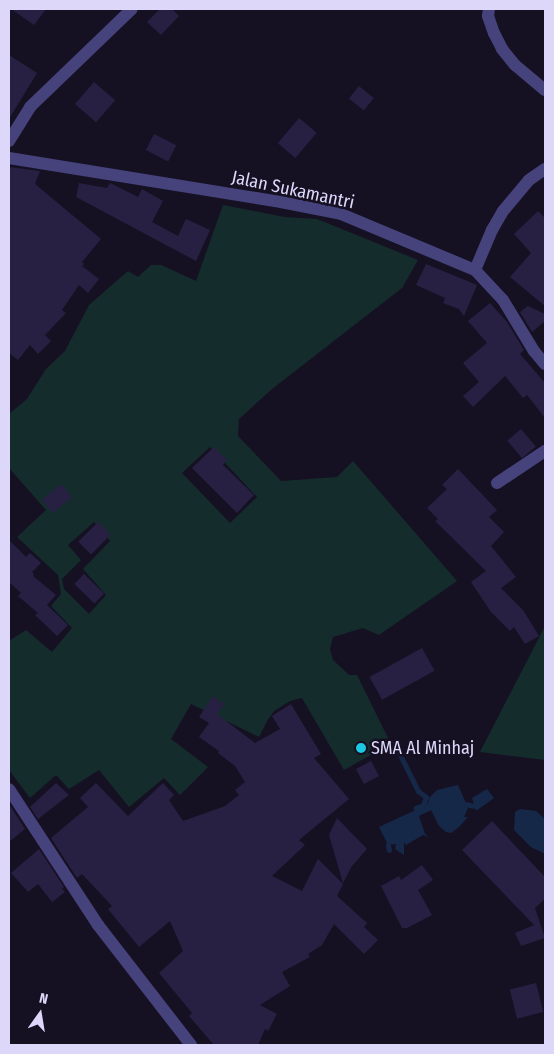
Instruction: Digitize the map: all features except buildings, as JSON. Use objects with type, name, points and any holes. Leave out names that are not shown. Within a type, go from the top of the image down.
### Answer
[{"type":"street","points":[[9,141],[30,108],[132,9]]},
{"type":"street","points":[[489,9],[488,16],[502,49],[515,65],[545,90]]},
{"type":"street","name":"Jalan Sukamantri","points":[[9,158],[281,202],[341,214],[476,270],[503,300],[534,351],[545,364]]},
{"type":"street","points":[[476,270],[492,230],[503,211],[529,180],[545,169]]},
{"type":"street","points":[[497,483],[545,451]]},
{"type":"street","points":[[9,788],[98,926],[191,1045]]},
{"type":"green space","points":[[223,205],[285,217],[317,219],[418,260],[402,288],[272,389],[239,419],[238,436],[281,481],[337,477],[353,461],[457,581],[379,635],[363,628],[333,637],[330,649],[333,660],[349,675],[357,675],[388,738],[385,747],[344,770],[302,698],[290,701],[274,711],[259,737],[191,704],[171,739],[208,767],[180,795],[164,778],[129,807],[99,770],[69,789],[56,775],[30,798],[9,770],[9,641],[26,630],[52,652],[72,628],[51,606],[61,594],[58,575],[17,537],[46,510],[9,468],[9,414],[27,399],[46,369],[65,351],[89,305],[128,271],[138,277],[151,265],[161,265],[196,281]],"holes":[[[210,447],[257,497],[230,523],[182,473]],[[94,522],[110,541],[83,569],[106,595],[89,614],[64,589],[62,579],[81,560],[68,545]]]},
{"type":"green space","points":[[545,626],[545,760],[480,752]]},
{"type":"water","points":[[458,785],[468,808],[464,817],[468,817],[459,827],[451,833],[446,832],[439,826],[431,810],[419,816],[425,834],[429,837],[423,835],[406,845],[404,842],[404,855],[395,849],[396,844],[388,845],[379,827],[428,803],[430,797],[437,790]]},
{"type":"water","points":[[487,789],[494,798],[476,811],[472,798]]},
{"type":"water","points":[[520,809],[536,811],[545,819],[545,854],[531,847],[514,830],[515,812]]},
{"type":"waterway","points":[[394,743],[418,791],[426,797],[423,805],[416,808]]},
{"type":"waterway","points":[[466,804],[473,806]]},
{"type":"waterway","points":[[388,845],[389,850]]},
{"type":"place","name":"SMA Al Minhaj","points":[[361,748]]}]
